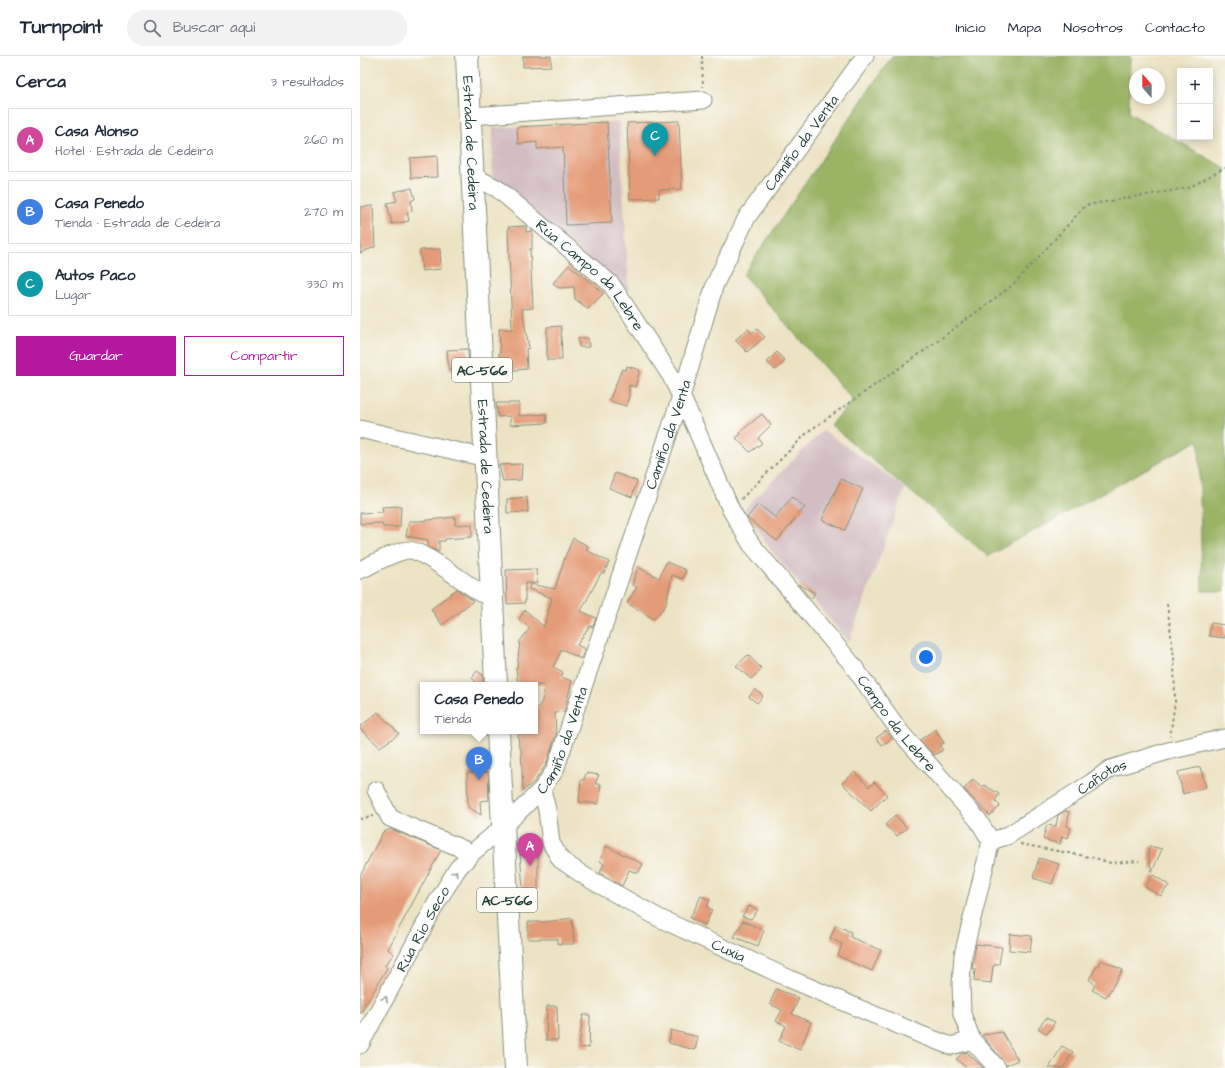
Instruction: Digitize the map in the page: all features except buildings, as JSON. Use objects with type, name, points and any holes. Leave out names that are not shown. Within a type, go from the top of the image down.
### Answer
[{"type":"main road","name":"Estrada de Cedeira","points":[[467,56],[496,682]]},
{"type":"main road","name":"AC-566","points":[[498,734],[516,1068]]},
{"type":"street","name":"Camiño da Venta","points":[[503,827],[542,789],[556,770],[681,397],[715,284],[747,217],[865,56]]},
{"type":"street","points":[[470,116],[703,100]]},
{"type":"street","name":"Rúa Campo da Lebre","points":[[473,176],[498,189],[611,284],[659,356],[681,397]]},
{"type":"street","name":"Campo da Lebre","points":[[681,397],[731,510],[751,544],[852,663],[901,733],[978,820],[999,839]]},
{"type":"street","points":[[360,429],[486,458]]},
{"type":"street","points":[[360,570],[391,555],[409,550],[422,553],[480,593],[491,596]]},
{"type":"street","name":"Cañotas","points":[[999,839],[1091,783],[1110,769],[1168,750],[1225,738]]},
{"type":"street","name":"Cuxia","points":[[542,789],[548,810],[552,843],[561,860],[586,877],[659,918],[790,979],[924,1036],[951,1046],[972,1040]]},
{"type":"street","points":[[376,790],[390,818],[472,853]]},
{"type":"street","name":"Rúa Río Seco","points":[[360,1045],[367,1021],[458,868],[472,853],[503,827]]},
{"type":"street","points":[[997,1068],[972,1040],[962,1014],[961,983],[963,955],[999,839]]},
{"type":"path","points":[[702,56],[703,100]]},
{"type":"path","points":[[731,510],[809,431],[928,348],[1013,285],[1086,205],[1188,188],[1225,168]]},
{"type":"path","points":[[1167,604],[1174,658],[1175,702],[1168,750]]},
{"type":"path","points":[[999,839],[1095,858],[1111,864],[1139,861]]},
{"type":"shaded area","points":[[619,122],[629,290],[620,286],[492,177],[493,128]]},
{"type":"shaded area","points":[[823,430],[905,488],[849,642],[770,549],[744,509]]},
{"type":"green space","points":[[892,56],[1130,56],[1129,113],[1225,168],[1225,591],[1202,591],[1199,440],[988,556],[831,425],[853,400],[743,275]]},
{"type":"place","name":"Autos Paco","points":[[655,156]]},
{"type":"place","name":"Casa Penedo","points":[[479,780]]},
{"type":"place","name":"Casa Alonso","points":[[530,866]]}]
